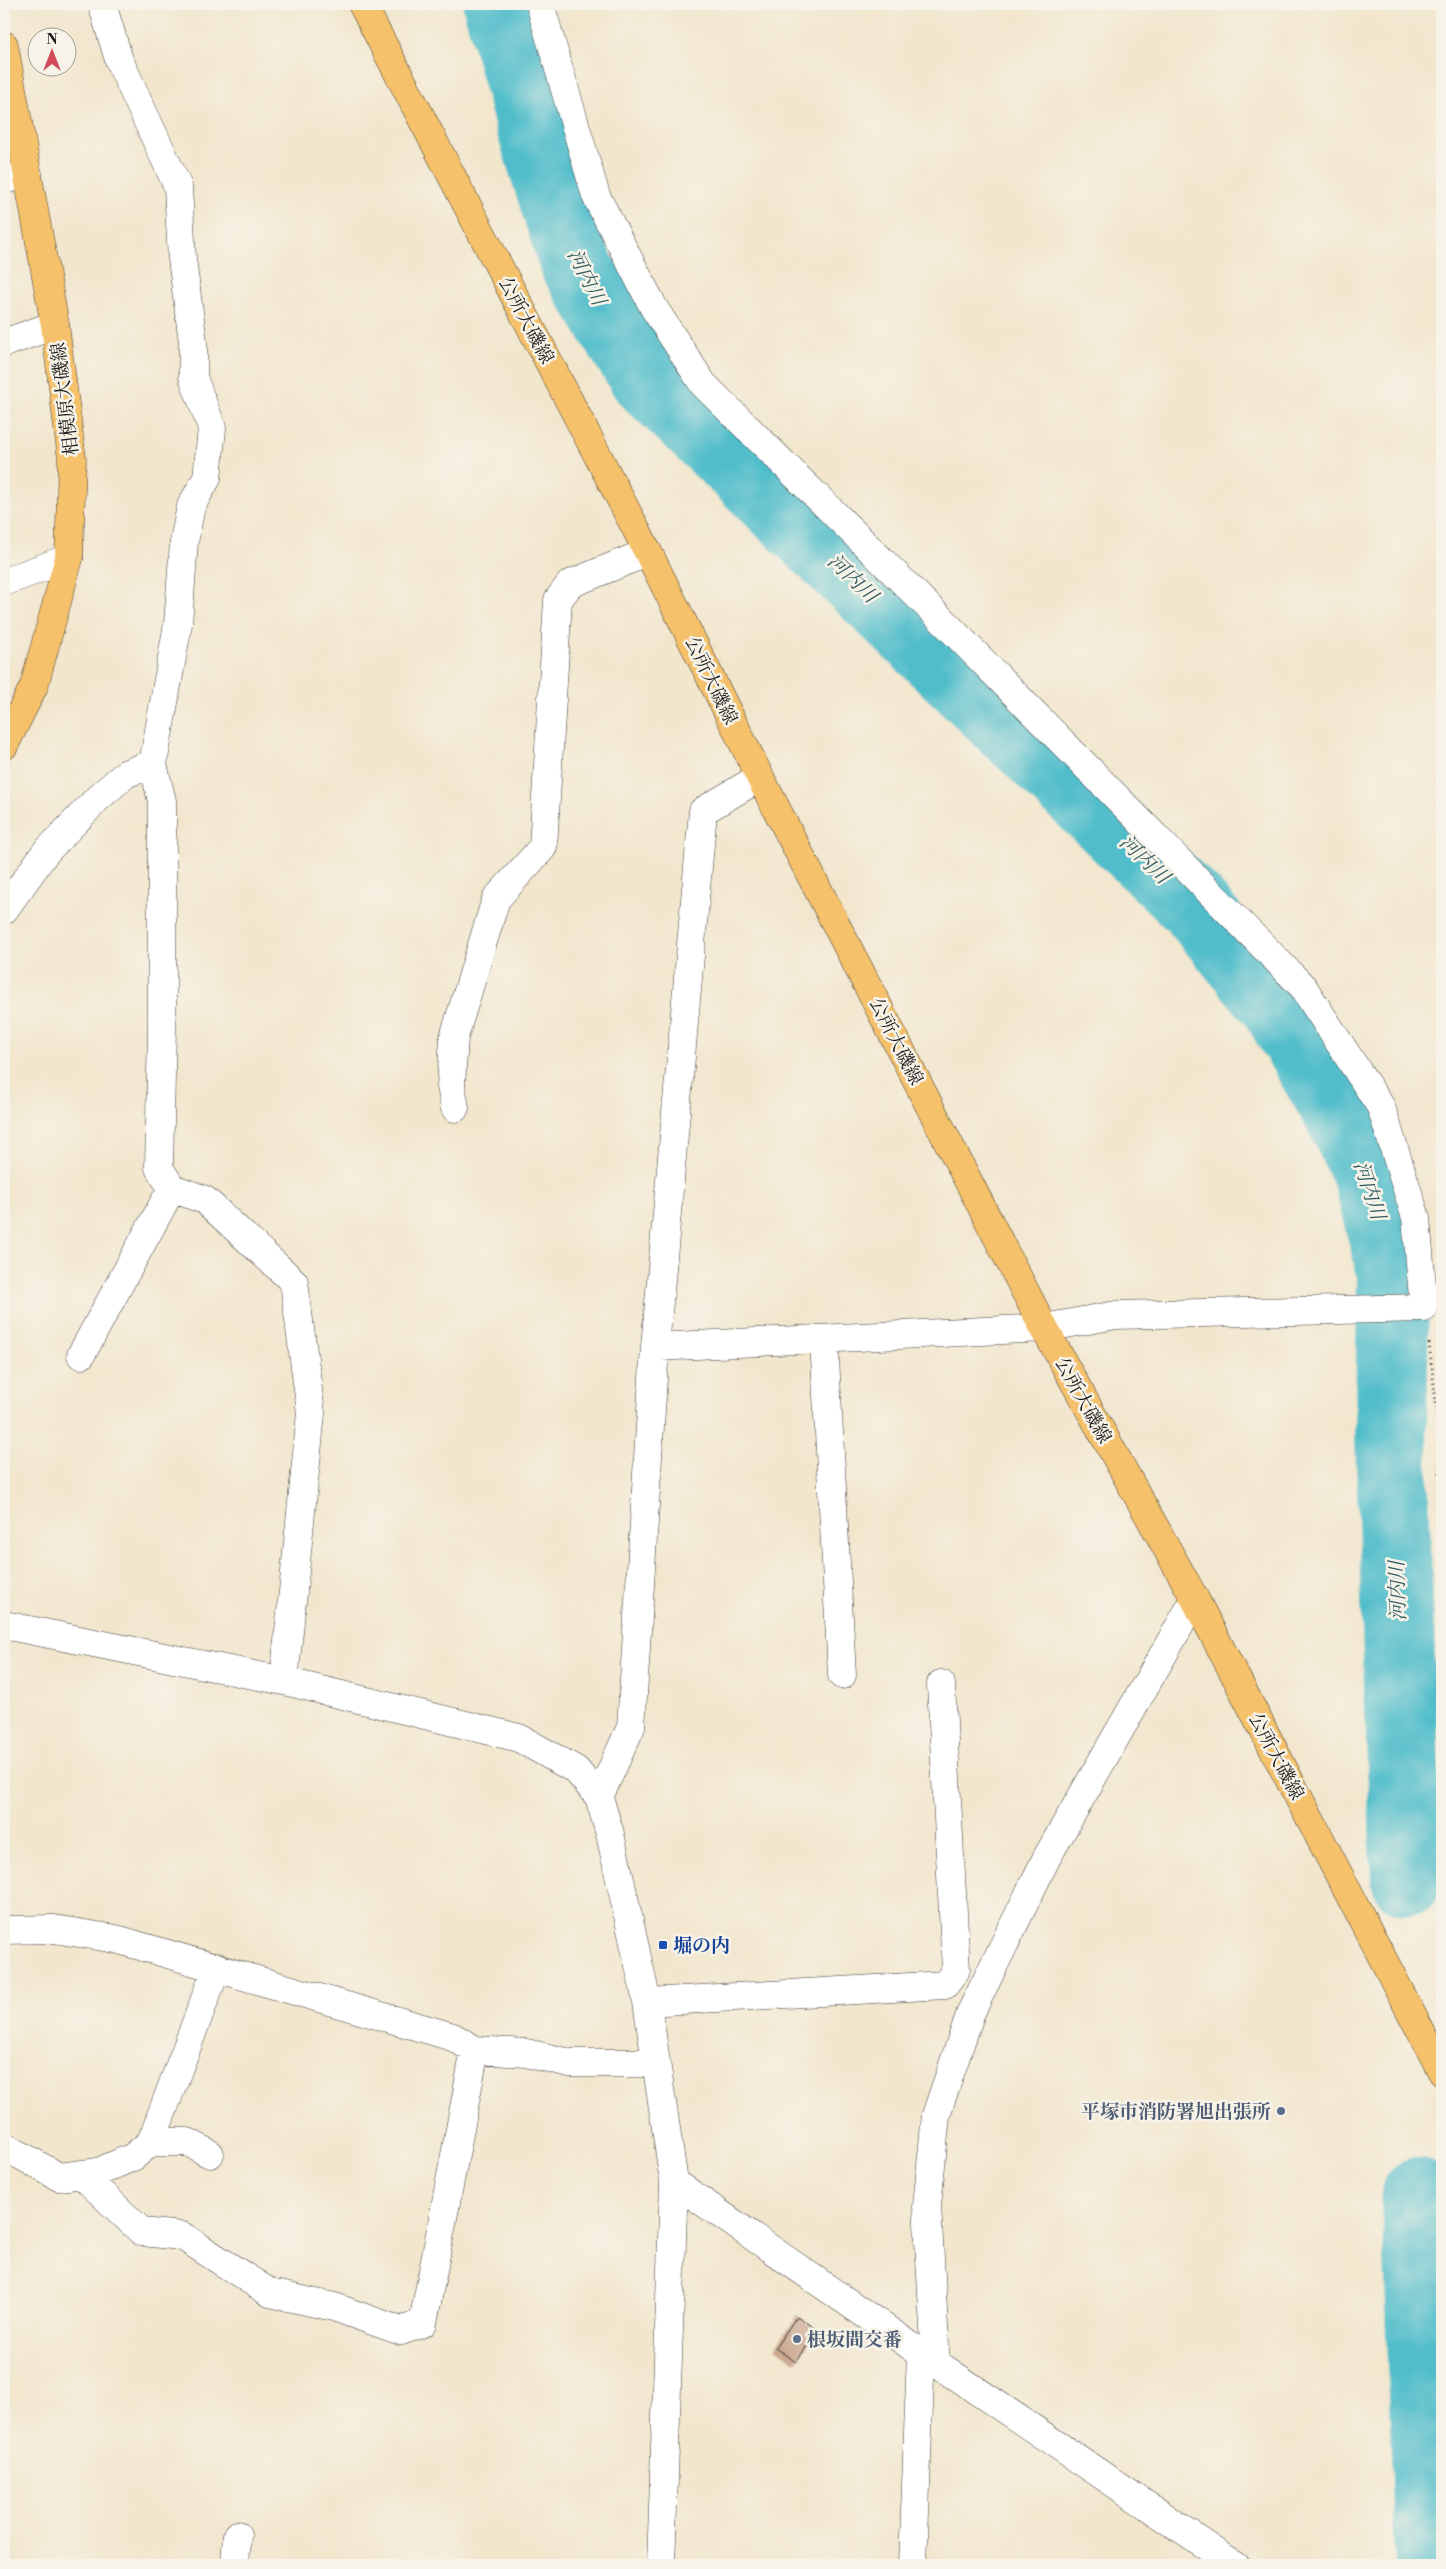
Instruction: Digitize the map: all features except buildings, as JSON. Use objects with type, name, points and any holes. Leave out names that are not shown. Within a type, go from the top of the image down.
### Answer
[{"type":"main road","name":"公所大磯線","points":[[362,4],[648,552],[760,776],[1044,1328],[1195,1599],[1442,2072]]},
{"type":"main road","name":"相模原大磯線","points":[[4,45],[16,177],[55,325],[72,459],[69,558],[34,686],[4,746]]},
{"type":"street","points":[[102,4],[119,60],[178,187],[182,259],[193,342],[193,377],[212,428],[208,478],[190,506],[184,542],[178,624],[153,764],[162,800],[162,1028],[159,1168],[172,1188],[205,1200],[294,1282],[311,1413],[284,1681]]},
{"type":"street","points":[[540,4],[596,196],[654,308],[703,384],[952,630],[1303,988],[1381,1107],[1416,1218],[1424,1308],[1116,1314],[1044,1328],[655,1346]]},
{"type":"street","points":[[4,344],[55,325]]},
{"type":"street","points":[[455,1108],[451,1086],[454,1037],[496,899],[543,847],[558,600],[570,584],[648,552]]},
{"type":"street","points":[[4,582],[69,558]]},
{"type":"street","points":[[4,910],[45,853],[99,797],[126,772],[153,764]]},
{"type":"street","points":[[599,1797],[631,1727],[655,1346],[703,810],[760,776]]},
{"type":"street","points":[[81,1355],[172,1188]]},
{"type":"street","points":[[824,1338],[842,1675]]},
{"type":"street","points":[[913,2565],[929,2357],[927,2206],[936,2115],[971,2012],[1047,1857],[1195,1599]]},
{"type":"street","points":[[4,1627],[284,1681],[519,1738],[576,1770],[599,1797],[610,1834],[647,2002],[674,2182],[661,2565]]},
{"type":"street","points":[[647,2002],[945,1985],[956,1970],[941,1684]]},
{"type":"street","points":[[4,1930],[54,1929],[116,1939],[453,2037],[475,2050],[526,2053],[570,2063],[656,2063]]},
{"type":"street","points":[[70,2176],[98,2172],[133,2157],[151,2142],[217,1967]]},
{"type":"street","points":[[4,2146],[70,2176],[142,2232],[182,2236],[270,2293],[334,2307],[400,2331],[424,2323],[475,2050]]},
{"type":"street","points":[[151,2142],[188,2142],[210,2154]]},
{"type":"street","points":[[674,2182],[1235,2565]]},
{"type":"street","points":[[235,2565],[237,2535]]},
{"type":"path","points":[[1424,1308],[1438,1419],[1442,1542]]},
{"type":"waterway","name":"河内川","points":[[499,4],[531,123],[575,263],[646,379],[1194,906],[1276,1005],[1340,1114],[1369,1177],[1393,1272],[1391,1435],[1407,1879]]},
{"type":"waterway","name":"河内川","points":[[1418,2194],[1431,2565]]},
{"type":"place","name":"堀の内","points":[[663,1945]]},
{"type":"place","name":"平塚市消防署旭出張所","points":[[1281,2111]]},
{"type":"place","name":"根坂間交番","points":[[797,2339]]}]
